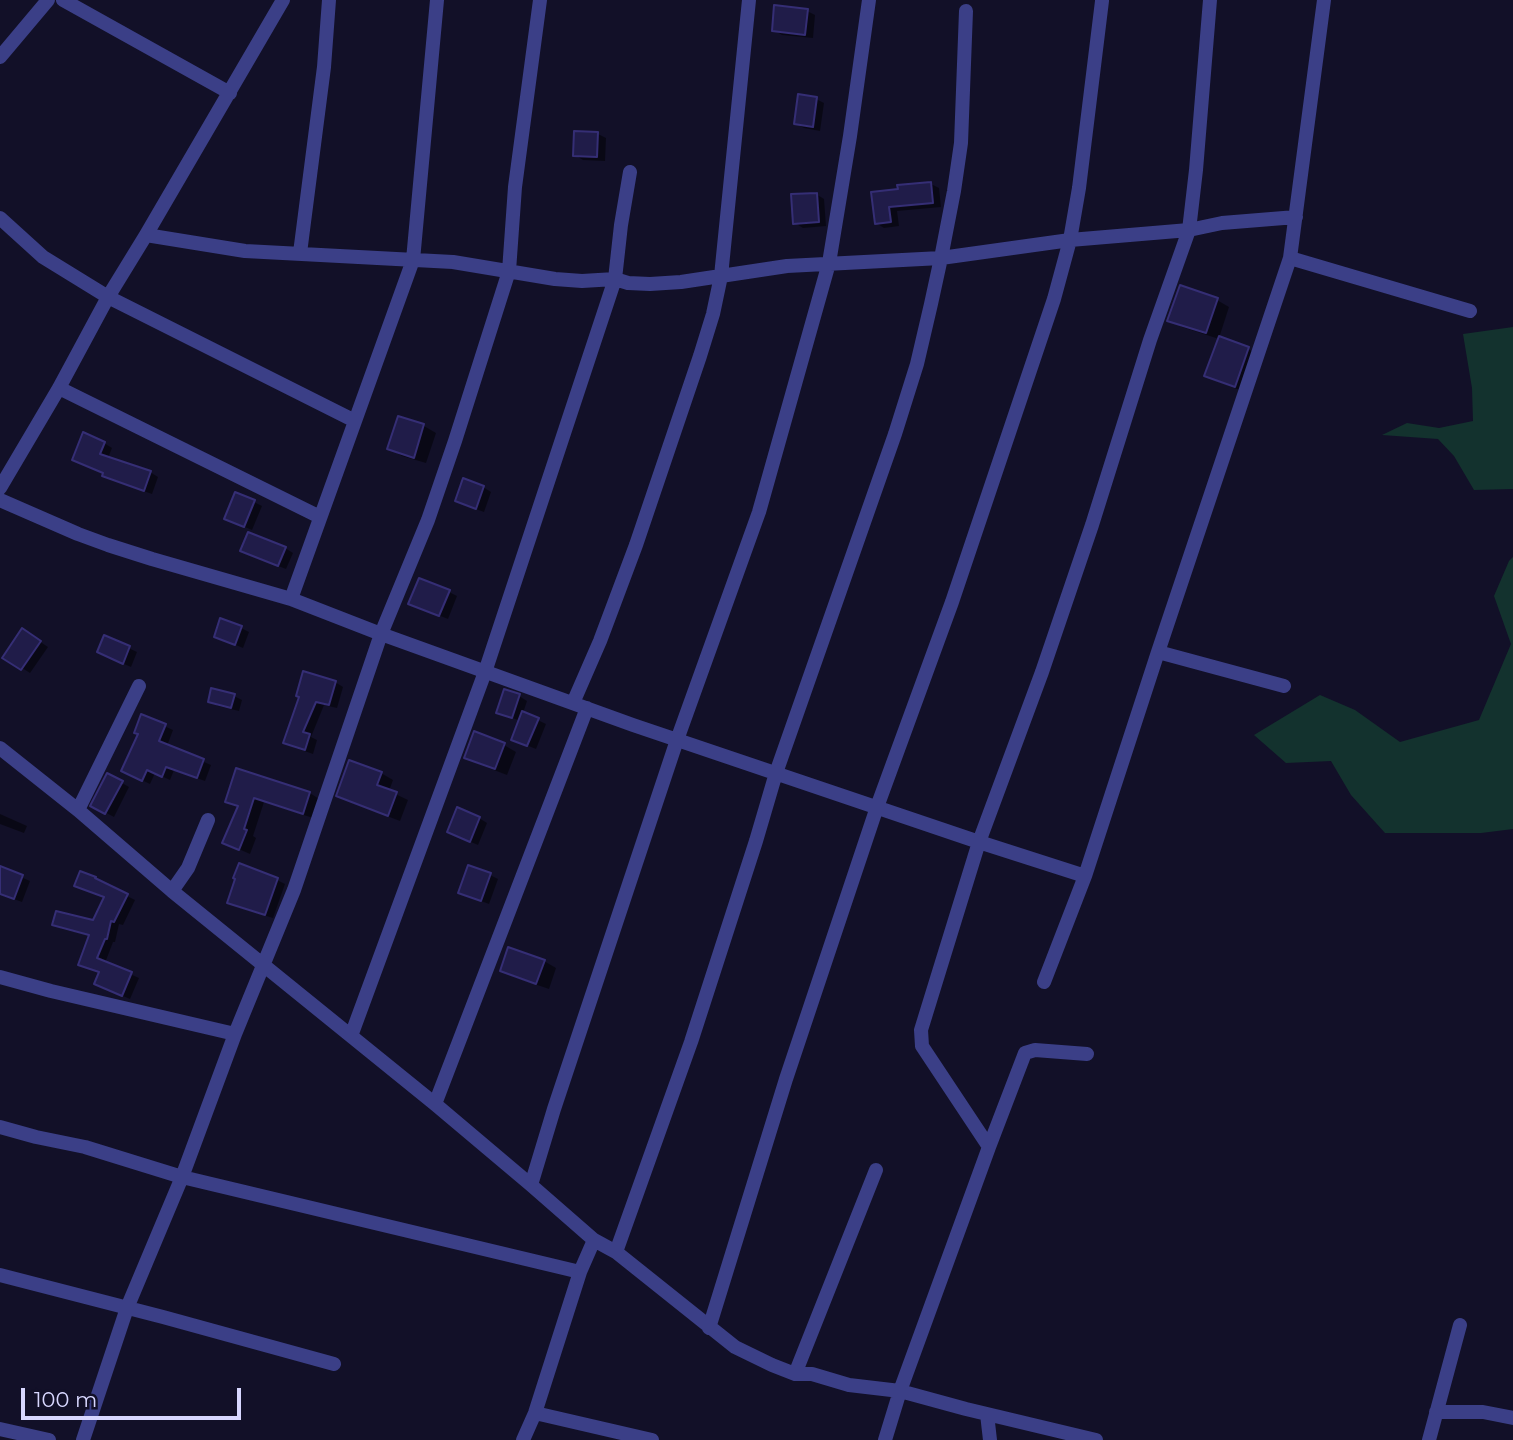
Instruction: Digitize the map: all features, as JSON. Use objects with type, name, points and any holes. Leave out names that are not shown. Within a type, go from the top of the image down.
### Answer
[{"type":"street","points":[[0,57],[48,0]]},
{"type":"street","points":[[63,0],[230,93]]},
{"type":"street","points":[[0,488],[59,388],[108,297],[283,0]]},
{"type":"street","points":[[300,253],[324,67],[329,0]]},
{"type":"street","points":[[291,599],[413,260],[437,0]]},
{"type":"street","points":[[83,1440],[127,1308],[294,890],[382,634],[428,520],[456,441],[509,271],[515,187],[540,0]]},
{"type":"street","points":[[436,1104],[580,706],[713,314],[721,276],[749,0]]},
{"type":"street","points":[[531,1185],[677,740],[760,512],[829,263],[869,0]]},
{"type":"street","points":[[989,1147],[922,1046],[921,1030],[979,842],[1042,672],[1150,340],[1189,230],[1210,0]]},
{"type":"street","points":[[1044,982],[1085,876],[1290,258],[1324,0]]},
{"type":"street","points":[[709,1328],[786,1079],[877,807],[970,551],[1054,299],[1070,240],[1079,188],[1102,1]]},
{"type":"street","points":[[615,1252],[691,1042],[776,773],[917,364],[932,304],[961,143],[966,11]]},
{"type":"street","points":[[351,1036],[485,672],[615,279],[631,172]]},
{"type":"street","points":[[146,235],[245,251],[453,262],[555,279],[615,279],[628,283],[661,283],[787,266],[941,258],[1070,240],[1296,217]]},
{"type":"street","points":[[0,218],[43,257],[108,297],[355,421]]},
{"type":"street","points":[[1290,258],[1470,311]]},
{"type":"street","points":[[59,388],[320,517]]},
{"type":"street","points":[[0,500],[108,545],[291,599],[677,740],[1085,876]]},
{"type":"street","points":[[1158,652],[1284,686]]},
{"type":"street","points":[[78,810],[139,686]]},
{"type":"street","points":[[0,748],[436,1104],[594,1240],[615,1252],[735,1347],[796,1374],[812,1374],[849,1385],[900,1391],[1096,1440]]},
{"type":"street","points":[[172,891],[188,868],[208,820]]},
{"type":"street","points":[[0,977],[235,1034]]},
{"type":"street","points":[[885,1440],[900,1391],[1025,1053],[1035,1050],[1087,1054]]},
{"type":"street","points":[[0,1127],[85,1147],[181,1177],[580,1272]]},
{"type":"street","points":[[796,1374],[876,1170]]},
{"type":"street","points":[[523,1440],[535,1413],[580,1272],[594,1240]]},
{"type":"street","points":[[0,1275],[334,1364]]},
{"type":"street","points":[[1429,1440],[1460,1325]]},
{"type":"street","points":[[1436,1412],[1483,1412],[1513,1418]]},
{"type":"street","points":[[535,1413],[652,1440]]},
{"type":"street","points":[[987,1414],[990,1440]]},
{"type":"street","points":[[0,1429],[50,1440]]},
{"type":"green space","points":[[1513,327],[1513,489],[1474,490],[1454,456],[1438,439],[1382,435],[1407,423],[1439,428],[1473,421],[1472,388],[1463,334]]},
{"type":"green space","points":[[1513,557],[1513,829],[1481,833],[1385,833],[1351,795],[1331,761],[1286,763],[1254,735],[1320,695],[1355,710],[1400,742],[1479,720],[1511,644],[1494,596]]},
{"type":"building","points":[[774,5],[808,9],[805,35],[772,31]]},
{"type":"building","points":[[798,94],[817,97],[813,127],[794,124]]},
{"type":"building","points":[[574,131],[598,132],[597,157],[573,156]]},
{"type":"building","points":[[931,182],[933,203],[889,207],[891,222],[875,224],[871,192],[898,189],[897,185]]},
{"type":"building","points":[[817,193],[819,222],[793,224],[791,194]]},
{"type":"building","points":[[1180,285],[1218,298],[1206,333],[1167,321]]},
{"type":"building","points":[[1219,336],[1249,347],[1235,387],[1204,376]]},
{"type":"building","points":[[398,416],[424,424],[414,458],[387,449]]},
{"type":"building","points":[[83,432],[105,442],[100,454],[151,471],[144,491],[102,476],[103,473],[72,460]]},
{"type":"building","points":[[463,478],[484,486],[476,509],[455,501]]},
{"type":"building","points":[[235,492],[255,500],[244,527],[224,519]]},
{"type":"building","points":[[248,532],[286,547],[278,566],[240,551]]},
{"type":"building","points":[[419,578],[450,590],[439,616],[408,604]]},
{"type":"building","points":[[220,618],[242,626],[235,645],[214,637]]},
{"type":"building","points":[[22,628],[41,641],[21,670],[2,658]]},
{"type":"building","points":[[104,635],[130,646],[123,664],[97,652]]},
{"type":"building","points":[[303,671],[336,681],[329,705],[316,702],[303,732],[310,734],[305,750],[283,743],[299,697],[296,696]]},
{"type":"building","points":[[211,688],[235,694],[231,708],[208,702]]},
{"type":"building","points":[[504,689],[520,694],[512,718],[496,713]]},
{"type":"building","points":[[522,711],[539,718],[527,746],[511,740]]},
{"type":"building","points":[[141,714],[166,724],[159,741],[204,759],[197,778],[166,767],[162,777],[147,770],[142,781],[121,771],[138,734],[134,733]]},
{"type":"building","points":[[474,731],[505,743],[495,769],[464,758]]},
{"type":"building","points":[[349,760],[382,772],[377,785],[397,792],[388,816],[336,796]]},
{"type":"building","points":[[236,768],[310,792],[303,814],[254,798],[244,829],[247,830],[239,850],[222,843],[238,806],[225,802]]},
{"type":"building","points":[[107,773],[123,781],[105,814],[90,806]]},
{"type":"building","points":[[457,807],[480,817],[470,842],[447,832]]},
{"type":"building","points":[[239,863],[278,878],[265,915],[227,903]]},
{"type":"building","points":[[468,865],[491,873],[481,901],[458,893]]},
{"type":"building","points":[[0,866],[23,875],[14,899],[0,894]]},
{"type":"building","points":[[80,871],[128,894],[114,922],[111,921],[107,939],[97,958],[132,972],[122,996],[94,984],[99,972],[78,965],[89,935],[52,925],[56,911],[93,920],[104,897],[74,886]]},
{"type":"building","points":[[508,947],[545,960],[536,984],[500,971]]}]
